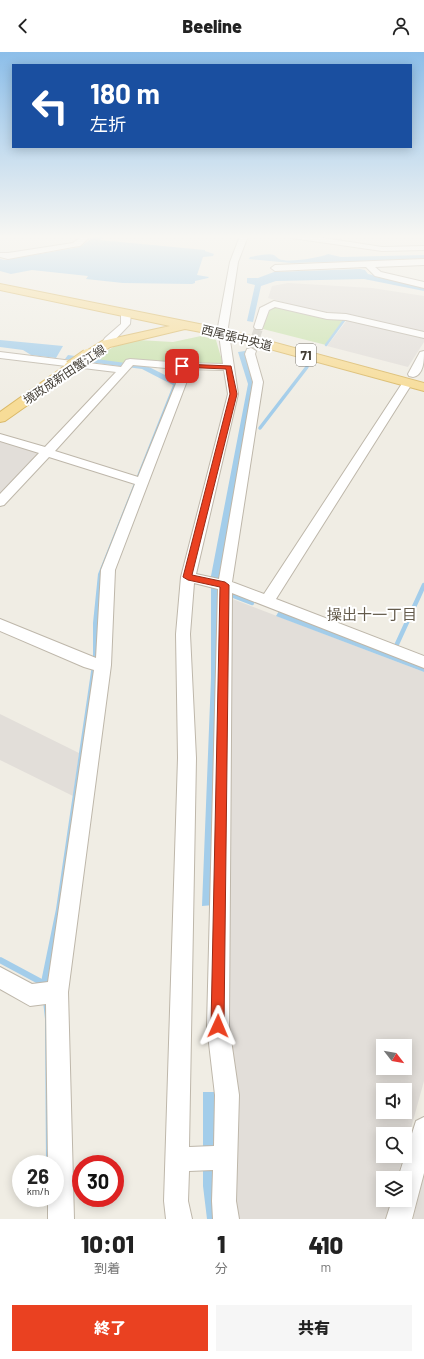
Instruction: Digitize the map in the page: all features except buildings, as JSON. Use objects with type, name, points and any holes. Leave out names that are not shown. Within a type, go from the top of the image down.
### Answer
[{"type":"main road","name":"西尾張中央道","points":[[17,290],[188,326],[223,330]]},
{"type":"main road","name":"西尾張中央道","points":[[45,290],[202,323],[223,330],[415,378],[424,387]]},
{"type":"main road","name":"境政成新田蟹江線","points":[[0,418],[106,344],[202,323]]},
{"type":"street","points":[[179,1219],[176,1201],[185,1159],[187,758],[183,634],[197,579],[233,394],[223,330],[229,290]]},
{"type":"street","points":[[259,327],[265,308],[274,304],[327,316],[346,317],[424,335]]},
{"type":"street","points":[[106,344],[108,340],[126,325],[128,320],[126,313]]},
{"type":"street","points":[[226,1219],[222,1158],[227,1095],[218,1026],[225,585],[258,382],[250,354],[251,351]]},
{"type":"street","points":[[267,602],[415,378],[424,354]]},
{"type":"street","points":[[0,355],[127,366],[229,367]]},
{"type":"street","points":[[0,502],[127,366]]},
{"type":"street","points":[[61,1219],[57,992],[108,570],[136,481],[182,381],[182,366]]},
{"type":"street","points":[[0,437],[136,481]]},
{"type":"street","points":[[197,579],[225,585],[424,662]]},
{"type":"street","points":[[0,625],[96,664]]},
{"type":"street","points":[[0,977],[30,995],[57,992]]},
{"type":"street","points":[[412,1173],[424,1129]]},
{"type":"street","points":[[185,1159],[222,1158]]},
{"type":"street","points":[[399,1219],[403,1207]]},
{"type":"shaded area","points":[[271,290],[388,290],[424,296],[424,334],[317,312],[268,298]]},
{"type":"shaded area","points":[[347,320],[424,337],[424,342],[408,367],[327,346]]},
{"type":"shaded area","points":[[0,439],[40,453],[0,495]]},
{"type":"shaded area","points":[[230,598],[424,672],[424,1081],[411,1127],[376,1127],[376,1163],[401,1163],[399,1171],[376,1171],[376,1207],[389,1207],[386,1219],[232,1219],[227,1034]]},
{"type":"shaded area","points":[[0,714],[79,753],[73,796],[0,760]]},
{"type":"shaded area","points":[[424,1175],[424,1219],[413,1219]]},
{"type":"green space","points":[[274,307],[345,319],[326,345],[263,329],[267,313]]},
{"type":"green space","points":[[201,336],[216,340],[223,364],[183,364],[129,360],[122,364],[93,359],[117,345],[138,340],[173,342]]},
{"type":"water","points":[[254,290],[260,290],[253,322],[247,321]]},
{"type":"water","points":[[0,340],[63,346],[56,358],[31,355],[23,350],[0,347]]},
{"type":"water","points":[[245,351],[254,384],[219,576],[214,905],[202,906],[211,678],[211,576],[248,384],[238,352]]},
{"type":"water","points":[[68,355],[147,366],[177,381],[123,517],[96,670],[81,781],[55,1155],[46,1155],[45,1019],[41,982],[56,909],[93,658],[93,623],[98,574],[173,385],[142,369],[65,359]]},
{"type":"water","points":[[279,611],[424,667],[424,672],[276,616]]},
{"type":"water","points":[[203,1092],[217,1092],[220,1219],[207,1219],[203,1186]]},
{"type":"waterway","points":[[326,345],[345,319]]},
{"type":"waterway","points":[[260,428],[307,367]]},
{"type":"waterway","points":[[397,644],[424,585]]},
{"type":"waterway","points":[[231,595],[252,603]]},
{"type":"waterway","points":[[0,960],[41,982],[45,982]]},
{"type":"tunnel","points":[[251,351],[259,327]]},
{"type":"district","name":"操出十一丁目","points":[[372,614]]},
{"type":"route","points":[[182,366],[229,367],[233,394],[188,577],[225,585],[218,1026]]}]
